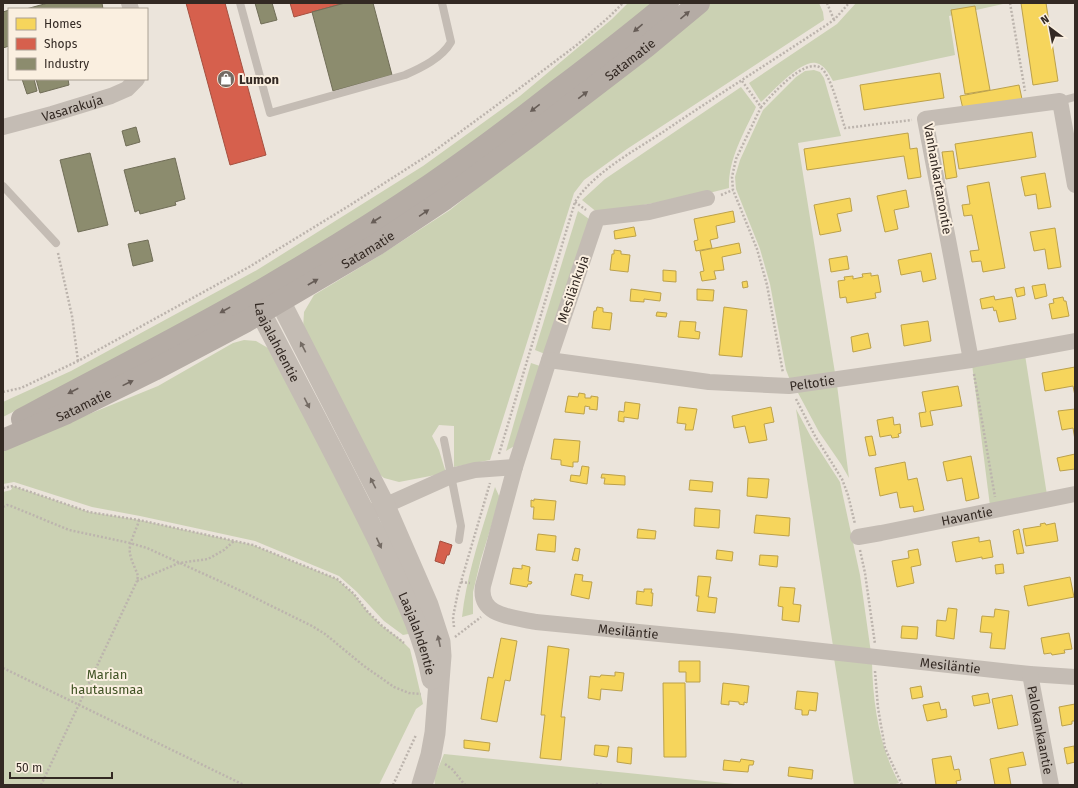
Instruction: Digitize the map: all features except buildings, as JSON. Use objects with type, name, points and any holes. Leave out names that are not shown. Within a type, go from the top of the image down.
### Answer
[{"type":"main road","name":"Satamatie","points":[[3,429],[147,353],[259,291],[348,237],[432,183],[518,121],[668,3]]},
{"type":"main road","name":"Satamatie","points":[[3,440],[67,413],[154,370],[261,313],[376,245],[445,199],[646,47],[699,3]]},
{"type":"street","name":"Vasarakuja","points":[[3,127],[111,96],[127,89],[136,80]]},
{"type":"street","name":"Vanhankartanontie","points":[[971,360],[925,119],[1027,106],[1067,99],[1075,185]]},
{"type":"street","name":"Mesilänkuja","points":[[515,467],[597,218],[650,212],[707,198]]},
{"type":"street","name":"Laajalahdentie","points":[[259,291],[280,301],[385,506],[428,605],[440,642],[441,656],[430,703]]},
{"type":"street","name":"Laajalahdentie","points":[[259,291],[261,313],[365,514],[411,611],[422,638],[428,657],[430,703],[435,733],[431,754],[422,785]]},
{"type":"street","name":"Peltotie","points":[[549,360],[709,382],[789,386],[971,360],[1075,341]]},
{"type":"street","points":[[365,514],[451,476],[475,470],[515,467],[483,586],[482,594],[485,604],[490,610]]},
{"type":"street","name":"Havantie","points":[[858,537],[1075,494]]},
{"type":"street","name":"Mesiläntie","points":[[490,610],[505,616],[536,622],[731,641],[1030,674],[1075,677]]},
{"type":"street","name":"Palokankaantie","points":[[1030,674],[1051,785]]},
{"type":"lane","points":[[240,3],[270,113],[416,71],[441,54],[451,42],[442,3]]},
{"type":"lane","points":[[3,186],[56,243]]},
{"type":"lane","points":[[444,440],[458,504],[461,526],[459,540]]},
{"type":"path","points":[[3,392],[20,388],[78,361],[249,267],[347,207],[433,152],[516,91],[578,44],[623,3]]},
{"type":"path","points":[[827,3],[834,20],[849,3]]},
{"type":"path","points":[[1010,3],[1027,106]]},
{"type":"path","points":[[902,785],[885,748],[878,708],[874,635],[865,573],[848,494],[842,479],[815,436],[782,370],[767,285],[757,249],[733,190],[732,177],[736,159],[761,107],[795,74],[804,69],[814,66],[820,68],[826,74],[845,128],[925,119]]},
{"type":"path","points":[[742,81],[761,107]]},
{"type":"path","points":[[56,243],[72,316],[78,361]]},
{"type":"path","points":[[971,360],[997,510]]},
{"type":"path","points":[[3,488],[13,486],[90,512],[139,520],[253,545],[337,579],[354,594],[366,611],[381,625],[406,644]]},
{"type":"path","points":[[3,506],[11,506],[69,530],[130,542],[147,548],[237,589],[312,626],[325,634],[364,666],[394,687],[409,693],[421,694]]},
{"type":"path","points":[[41,785],[80,705],[137,580],[138,576],[129,551],[130,542],[139,520]]},
{"type":"path","points":[[137,580],[179,563],[208,558],[224,550],[234,541]]},
{"type":"path","points":[[454,638],[490,610]]},
{"type":"path","points":[[3,668],[244,785]]},
{"type":"path","points":[[419,687],[421,694],[430,703]]},
{"type":"path","points":[[393,785],[417,732]]},
{"type":"path","points":[[431,754],[452,770],[466,785]]},
{"type":"path","points":[[592,785],[603,785]]},
{"type":"green space","points":[[628,3],[655,3],[527,105],[357,225],[166,333],[3,417],[3,402],[71,371],[257,270],[423,166],[520,96],[612,19]]},
{"type":"green space","points":[[709,3],[819,3],[823,12],[824,20],[627,149],[584,180],[574,193],[490,460],[454,467],[454,426],[439,425],[432,436],[439,450],[446,473],[399,482],[384,478],[374,470],[303,329],[304,312],[314,295],[379,256],[450,210]]},
{"type":"green space","points":[[856,3],[1003,4],[949,16],[955,55],[833,81],[822,66],[816,63],[810,63],[795,71],[761,102],[749,83],[837,24]]},
{"type":"green space","points":[[814,70],[820,72],[824,78],[841,136],[798,143],[835,373],[790,380],[786,370],[770,284],[760,249],[736,189],[735,177],[740,160],[763,110],[796,77],[805,71]]},
{"type":"green space","points":[[741,87],[756,107],[734,156],[729,177],[729,188],[705,194],[598,213],[582,200],[605,179]]},
{"type":"green space","points":[[578,211],[589,219],[545,354],[535,350]]},
{"type":"green space","points":[[244,340],[256,341],[268,348],[355,512],[413,633],[403,635],[384,621],[357,592],[339,576],[255,541],[92,507],[14,482],[3,484],[3,449],[158,386],[233,343]]},
{"type":"green space","points":[[1025,355],[1047,495],[990,506],[972,364]]},
{"type":"green space","points":[[531,363],[540,366],[516,445],[506,451]]},
{"type":"green space","points":[[837,385],[849,478],[819,432],[797,391]]},
{"type":"green space","points":[[796,409],[811,437],[840,482],[860,575],[871,653],[833,646]]},
{"type":"green space","name":"Marian hautausmaa","points":[[13,486],[89,512],[139,520],[253,545],[337,579],[354,594],[367,611],[381,625],[410,649],[423,704],[416,709],[379,785],[3,785],[3,492],[11,490]]},
{"type":"green space","points":[[495,487],[500,498],[481,559],[473,592],[473,614],[462,617],[471,568]]},
{"type":"green space","points":[[834,658],[872,663],[878,724],[886,754],[899,783],[892,785],[854,785]]},
{"type":"green space","points":[[444,754],[744,785],[435,785],[434,778]]},
{"type":"place","name":"Lumon","points":[[226,79]]}]
